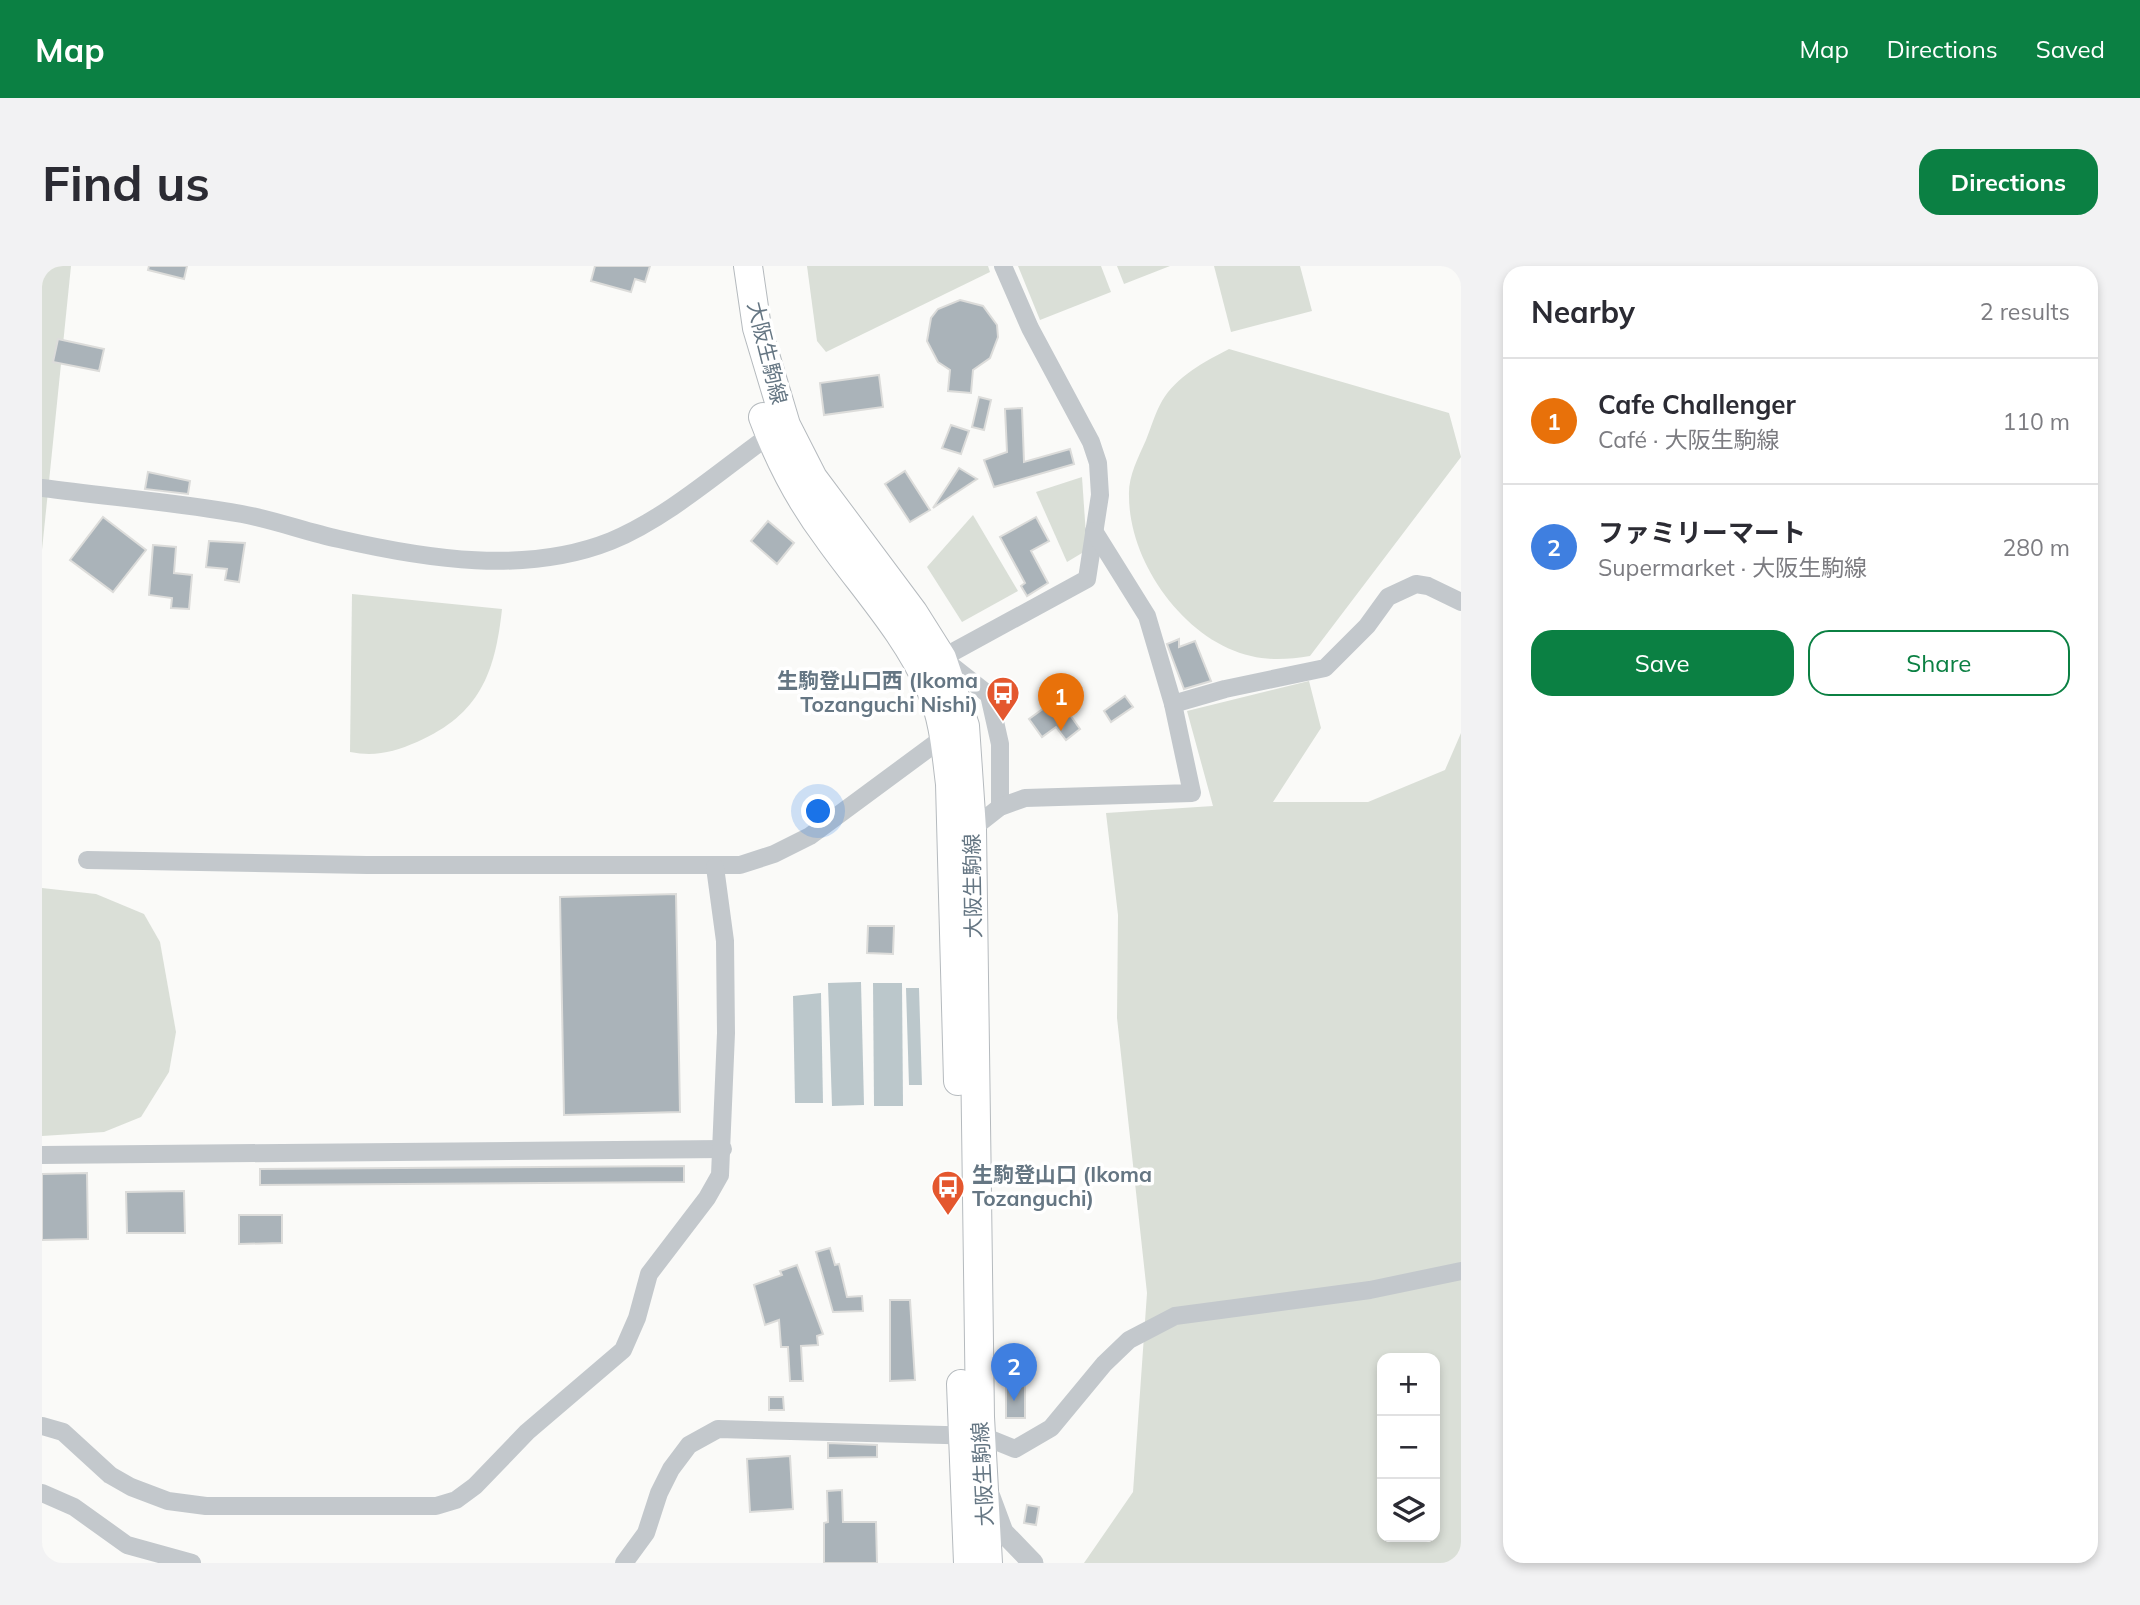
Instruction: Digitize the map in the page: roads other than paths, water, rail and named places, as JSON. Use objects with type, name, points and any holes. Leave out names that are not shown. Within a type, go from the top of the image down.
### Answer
[{"type":"main road","name":"大阪生駒線","points":[[728,266],[751,382],[770,435],[794,486],[827,537],[896,628],[932,690],[944,737],[950,784],[959,1126],[972,1436],[983,1479],[988,1563]]},
{"type":"main road","name":"大阪生駒線","points":[[748,266],[757,328],[786,425],[813,478],[913,612],[942,658],[951,677],[965,726],[972,829],[972,1436],[966,1563]]},
{"type":"street","points":[[1000,807],[1000,744],[989,695],[942,658],[1087,579],[1100,495],[1098,463],[1091,442],[1030,328],[1003,266]]},
{"type":"street","points":[[42,488],[239,513],[282,522],[338,539],[447,559],[538,558],[580,551],[646,523],[770,435]]},
{"type":"street","points":[[972,829],[1000,807],[1025,798],[1192,793],[1173,704],[1147,616],[1094,531]]},
{"type":"street","points":[[1173,704],[1225,689],[1325,668],[1367,626],[1388,597],[1416,584],[1428,586],[1461,602]]},
{"type":"street","points":[[87,860],[715,867],[740,865],[774,854],[810,836],[944,737]]},
{"type":"street","points":[[42,1426],[63,1432],[110,1475],[131,1488],[167,1501],[206,1506],[436,1506],[456,1500],[475,1486],[527,1432],[623,1350],[637,1318],[649,1273],[707,1198],[720,1175],[723,1149],[725,942],[715,867]]},
{"type":"street","points":[[42,1155],[723,1149]]},
{"type":"street","points":[[624,1563],[646,1533],[671,1469],[689,1445],[719,1429],[972,1436],[1015,1449],[1051,1428],[1104,1364],[1129,1340],[1175,1316],[1370,1290],[1461,1271]]},
{"type":"street","points":[[983,1479],[1003,1532],[1033,1563]]},
{"type":"street","points":[[42,1493],[74,1507],[127,1545],[192,1563]]},
{"type":"place","name":"生駒登山口西 (Ikoma Tozanguchi Nishi)","points":[[1003,723]]},
{"type":"place","name":"Cafe Challenger","points":[[1061,731]]},
{"type":"place","name":"生駒登山口 (Ikoma Tozanguchi)","points":[[948,1217]]},
{"type":"place","name":"ファミリーマート","points":[[1014,1401]]}]
